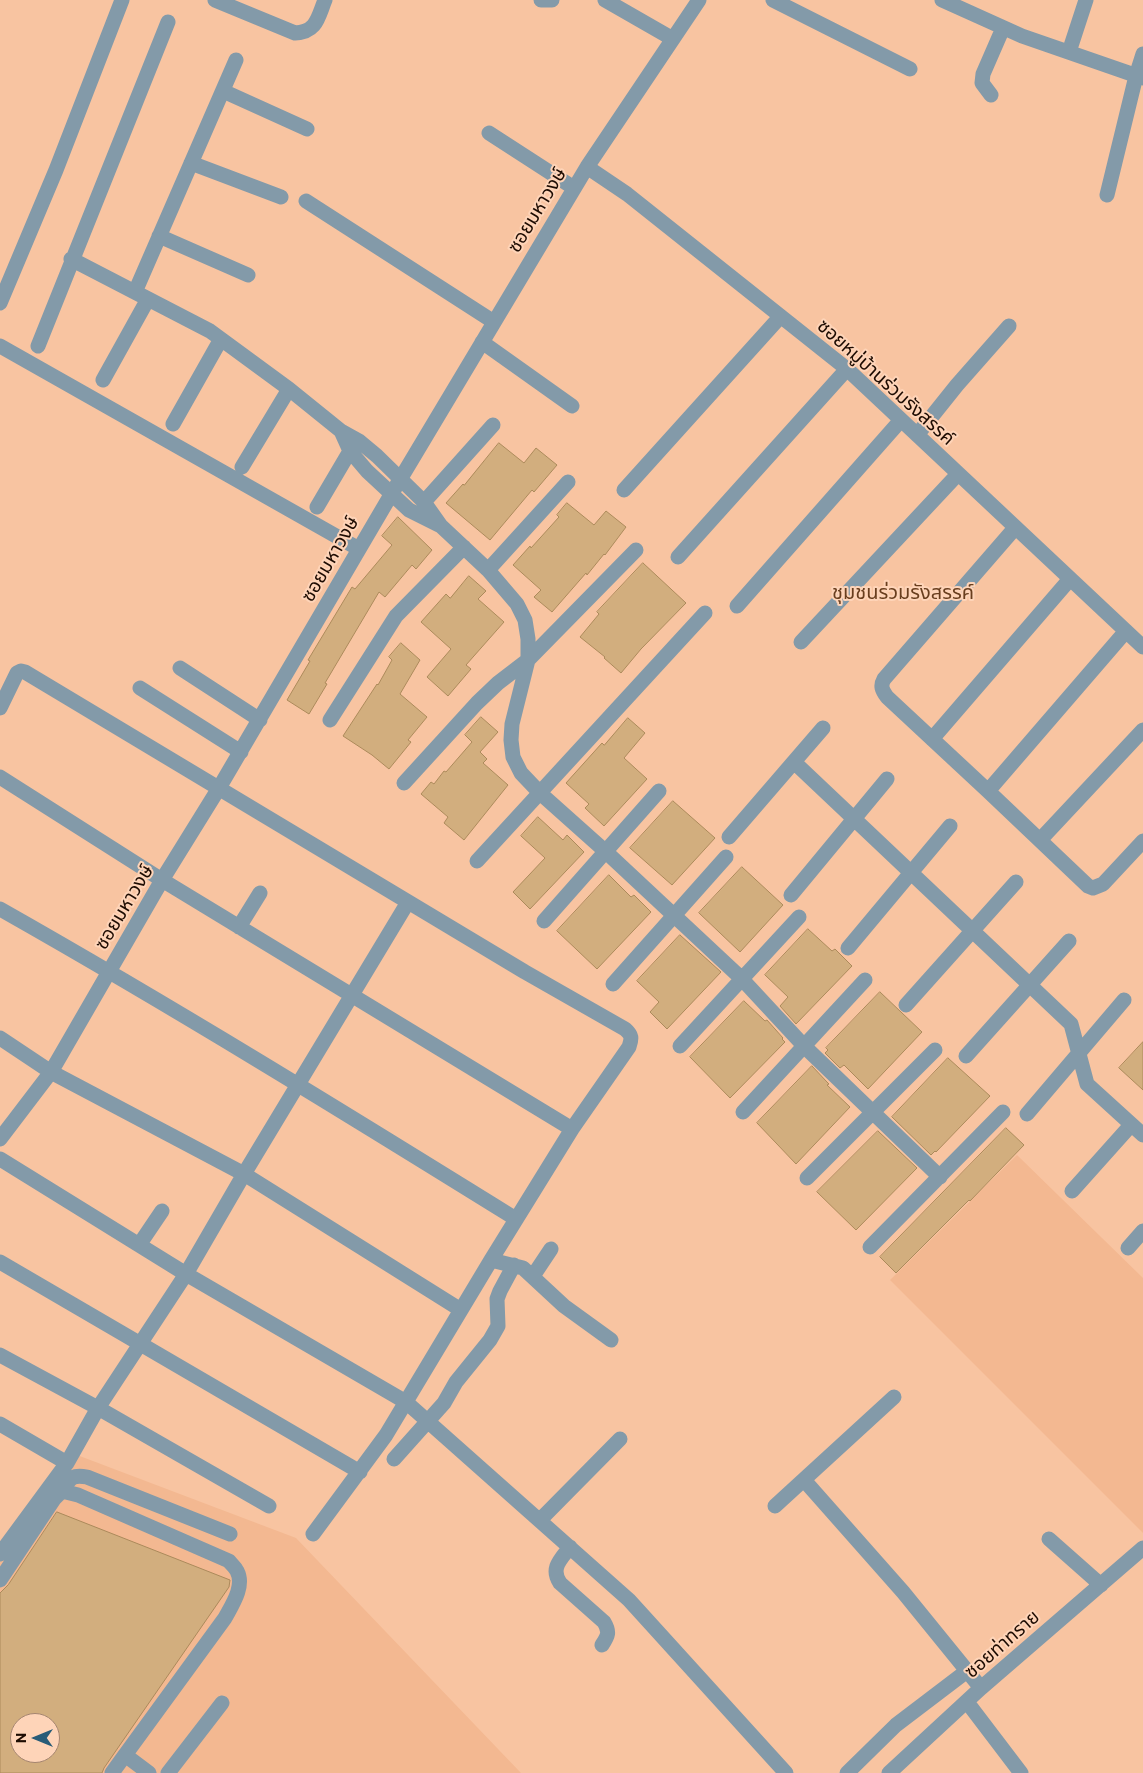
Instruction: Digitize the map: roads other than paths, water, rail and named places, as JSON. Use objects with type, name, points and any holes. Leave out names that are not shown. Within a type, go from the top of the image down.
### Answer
[{"type":"street","points":[[0,303],[5,276],[56,170],[122,0]]},
{"type":"street","points":[[215,0],[296,33],[306,31],[315,26],[325,0]]},
{"type":"street","points":[[541,0],[552,0]]},
{"type":"street","points":[[604,0],[673,39]]},
{"type":"street","name":"ซอยมหาวงษ์","points":[[0,1139],[51,1072],[162,880],[241,752],[400,478],[586,167],[699,0]]},
{"type":"street","points":[[773,0],[910,69]]},
{"type":"street","points":[[942,0],[1022,36],[1140,77]]},
{"type":"street","points":[[1069,52],[1086,0]]},
{"type":"street","points":[[38,346],[71,259],[168,22]]},
{"type":"street","points":[[991,95],[982,83],[983,74],[1003,28]]},
{"type":"street","points":[[1107,195],[1140,77],[1143,54]]},
{"type":"street","points":[[104,380],[141,296],[159,236],[236,60]]},
{"type":"street","points":[[222,91],[307,129]]},
{"type":"street","points":[[489,133],[574,188]]},
{"type":"street","points":[[191,163],[281,197]]},
{"type":"street","name":"ซอยหมู่บ้านร่วมรังสรรค์","points":[[586,167],[627,194],[847,369],[1143,647]]},
{"type":"street","points":[[306,201],[494,322]]},
{"type":"street","points":[[159,236],[248,275]]},
{"type":"street","points":[[71,259],[210,331],[289,389],[341,431],[355,446],[367,471],[409,510],[441,526]]},
{"type":"street","points":[[624,490],[780,317]]},
{"type":"street","points":[[917,435],[1009,326]]},
{"type":"street","points":[[173,424],[221,339]]},
{"type":"street","points":[[482,342],[572,406]]},
{"type":"street","points":[[0,346],[359,549]]},
{"type":"street","points":[[678,557],[847,369]]},
{"type":"street","points":[[242,467],[289,389]]},
{"type":"street","points":[[737,606],[901,420]]},
{"type":"street","points":[[424,502],[493,425]]},
{"type":"street","points":[[355,446],[377,456],[400,478],[424,502],[441,526],[488,570],[517,604],[525,620],[528,639],[528,660],[512,724],[511,740],[513,757],[521,773],[540,793],[741,978],[805,1047],[940,1177]]},
{"type":"street","points":[[316,507],[355,446]]},
{"type":"street","points":[[801,642],[958,474]]},
{"type":"street","points":[[488,570],[568,482]]},
{"type":"street","points":[[1015,528],[884,679],[881,684],[886,697],[1088,886],[1092,888],[1102,884],[1143,841]]},
{"type":"street","points":[[330,720],[396,616],[464,547]]},
{"type":"street","points":[[404,783],[477,703],[498,683],[528,660],[636,550]]},
{"type":"street","points":[[932,739],[1070,579]]},
{"type":"street","points":[[477,861],[705,613]]},
{"type":"street","points":[[988,791],[1126,631]]},
{"type":"street","points":[[180,668],[260,720]]},
{"type":"street","points":[[0,708],[17,673],[25,672],[525,972],[625,1029],[631,1035],[630,1047],[572,1128],[386,1435],[313,1534]]},
{"type":"street","points":[[140,688],[241,752]]},
{"type":"street","points":[[729,837],[823,728]]},
{"type":"street","points":[[1040,840],[1143,730]]},
{"type":"street","points":[[794,762],[1071,1024],[1087,1084],[1143,1136]]},
{"type":"street","points":[[0,777],[162,880],[572,1128]]},
{"type":"street","points":[[791,895],[887,778]]},
{"type":"street","points":[[544,921],[660,791]]},
{"type":"street","points":[[848,948],[950,826]]},
{"type":"street","points":[[613,984],[726,857]]},
{"type":"street","points":[[906,1005],[1016,882]]},
{"type":"street","points":[[239,927],[260,893]]},
{"type":"street","points":[[0,1554],[6,1532],[67,1463],[98,1408],[186,1274],[408,902]]},
{"type":"street","points":[[0,909],[109,971],[299,1085],[516,1219]]},
{"type":"street","points":[[680,1046],[799,917]]},
{"type":"street","points":[[966,1056],[1068,941]]},
{"type":"street","points":[[743,1112],[865,980]]},
{"type":"street","points":[[1027,1114],[1124,1000]]},
{"type":"street","points":[[0,1038],[51,1072],[244,1174],[461,1310]]},
{"type":"street","points":[[807,1178],[935,1050]]},
{"type":"street","points":[[870,1247],[1003,1112]]},
{"type":"street","points":[[1072,1191],[1131,1125]]},
{"type":"street","points":[[0,1159],[139,1246],[405,1401],[629,1600],[786,1773]]},
{"type":"street","points":[[139,1246],[162,1212]]},
{"type":"street","points":[[1128,1248],[1143,1231]]},
{"type":"street","points":[[533,1276],[551,1249]]},
{"type":"street","points":[[491,1260],[514,1264],[523,1268],[564,1306],[610,1340]]},
{"type":"street","points":[[0,1262],[358,1471]]},
{"type":"street","points":[[394,1459],[444,1403],[456,1382],[490,1340],[498,1326],[497,1299],[514,1264]]},
{"type":"street","points":[[0,1355],[98,1408],[269,1506]]},
{"type":"street","points":[[775,1506],[894,1397]]},
{"type":"street","points":[[0,1424],[67,1463]]},
{"type":"street","points":[[540,1520],[620,1439]]},
{"type":"street","points":[[0,1580],[71,1477],[77,1475],[87,1476],[230,1534]]},
{"type":"street","points":[[804,1480],[903,1592],[981,1688]]},
{"type":"street","points":[[62,1491],[78,1495],[229,1561],[238,1571],[239,1585],[236,1598],[225,1618],[128,1758],[112,1773]]},
{"type":"street","points":[[1049,1539],[1102,1585]]},
{"type":"street","points":[[570,1547],[558,1562],[555,1575],[560,1583],[604,1622],[608,1629],[608,1635],[602,1645]]},
{"type":"street","name":"ซอยท่าทราย","points":[[889,1773],[981,1688],[1143,1548]]},
{"type":"street","points":[[847,1773],[896,1725],[967,1671]]},
{"type":"street","points":[[967,1702],[1020,1773]]},
{"type":"street","points":[[168,1773],[222,1703]]},
{"type":"street","points":[[128,1758],[149,1773]]},
{"type":"district","name":"ชุมชนร่วมรังสรรค์","points":[[903,592]]}]
